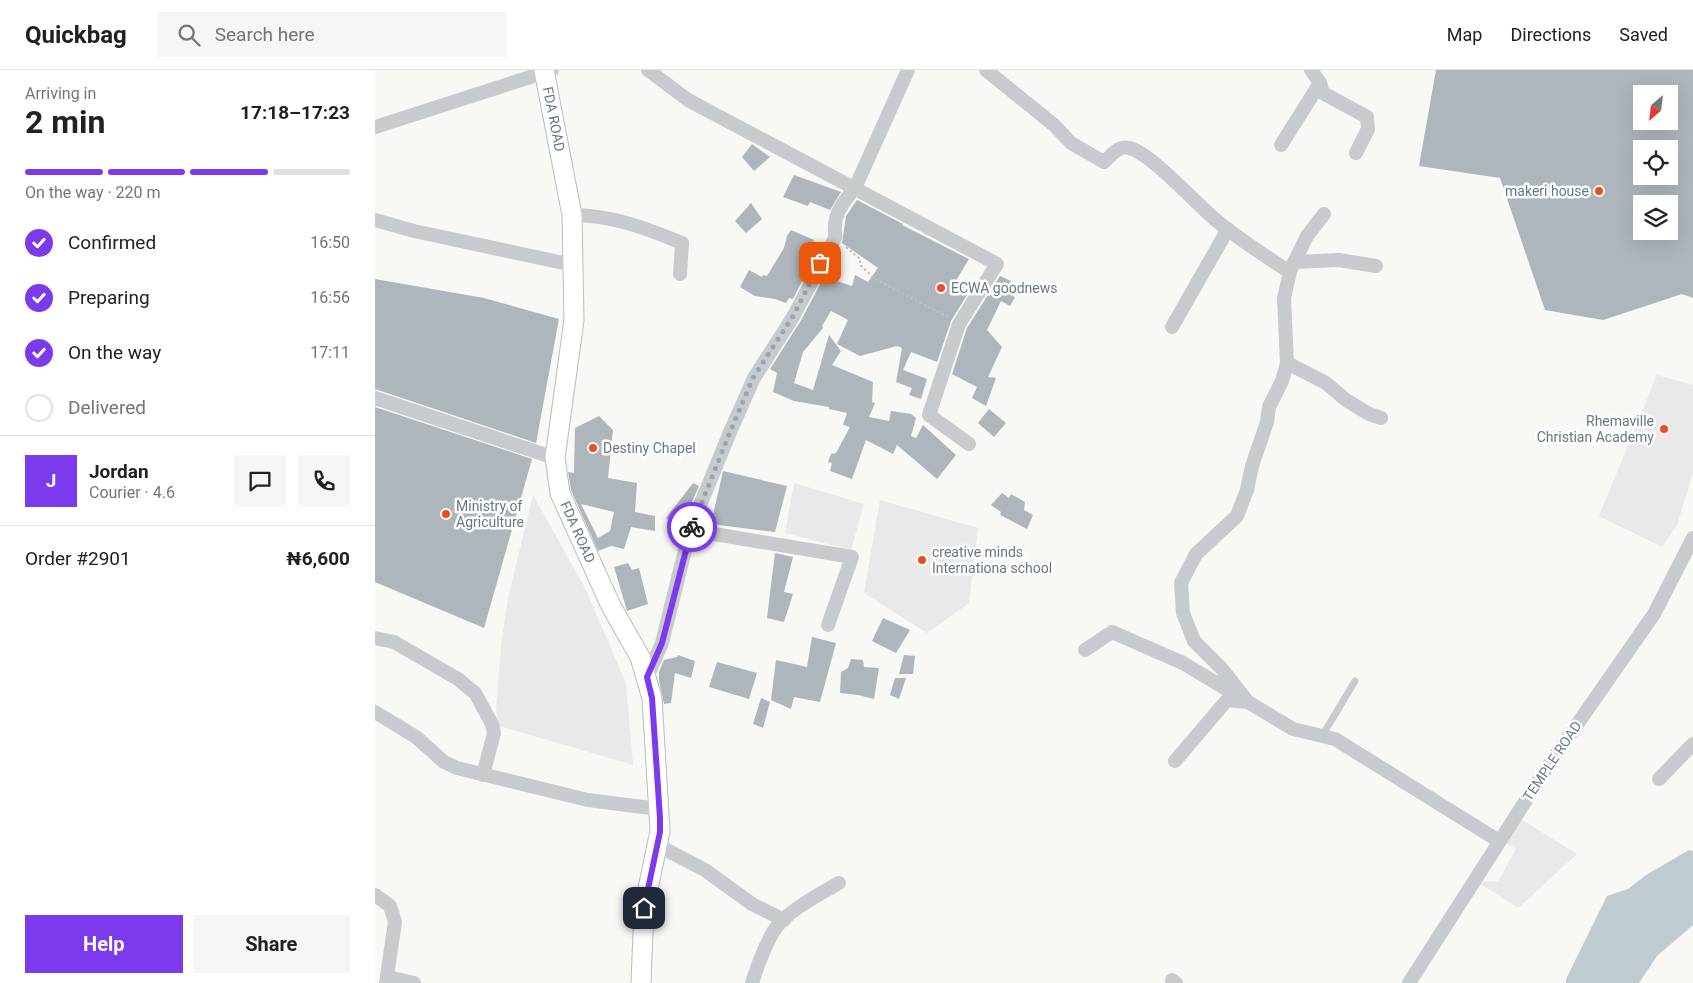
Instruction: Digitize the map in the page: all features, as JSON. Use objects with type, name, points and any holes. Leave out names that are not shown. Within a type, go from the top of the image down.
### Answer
[{"type":"street","points":[[649,70],[688,100],[997,264],[959,324],[929,415],[969,444]]},
{"type":"street","points":[[647,677],[662,643],[691,530],[753,378],[793,316],[835,238],[835,227],[841,204],[855,188],[908,70]]},
{"type":"street","points":[[987,70],[1054,125],[1071,143],[1091,156],[1104,162],[1117,149],[1127,147],[1136,150],[1159,167],[1228,230],[1292,267],[1339,260],[1376,266]]},
{"type":"street","points":[[1311,70],[1323,93],[1367,117],[1368,129],[1356,153]]},
{"type":"street","points":[[375,127],[547,71]]},
{"type":"street","name":"FDA ROAD","points":[[547,71],[572,215],[574,320],[555,458],[560,493],[611,606],[640,657],[652,698],[660,832],[644,908],[641,983]]},
{"type":"street","points":[[1281,146],[1319,83]]},
{"type":"street","points":[[1248,702],[1222,669],[1194,642],[1183,613],[1181,583],[1196,554],[1237,516],[1247,490],[1251,466],[1267,422],[1269,407],[1282,381],[1287,363],[1284,298],[1292,267],[1307,236],[1324,214]]},
{"type":"street","points":[[572,215],[593,215],[645,227],[682,243],[680,274]]},
{"type":"street","points":[[375,220],[414,231],[573,265]]},
{"type":"street","points":[[1173,327],[1228,230]]},
{"type":"street","points":[[1287,363],[1326,383],[1346,400],[1369,414],[1381,418]]},
{"type":"street","points":[[375,398],[555,458]]},
{"type":"street","points":[[691,530],[852,557],[828,625]]},
{"type":"street","name":"TEMPLE ROAD","points":[[1409,983],[1546,769],[1654,614],[1693,538]]},
{"type":"street","points":[[1085,650],[1112,632],[1183,663],[1293,729],[1335,739],[1499,841]]},
{"type":"street","points":[[375,638],[394,642],[458,679],[475,693],[492,724],[494,733],[483,775]]},
{"type":"street","points":[[1175,762],[1227,700],[1248,702]]},
{"type":"street","points":[[375,712],[416,737],[444,762],[457,768],[588,800],[659,809]]},
{"type":"street","points":[[1659,779],[1693,744]]},
{"type":"street","points":[[657,845],[705,870],[752,904],[784,920]]},
{"type":"street","points":[[752,983],[773,931],[791,914],[839,883]]},
{"type":"street","points":[[375,895],[390,906],[395,922],[387,980],[413,983]]},
{"type":"lane","points":[[1321,736],[1355,681]]},
{"type":"path","points":[[839,242],[860,259],[860,265],[875,278],[959,324]]},
{"type":"shaded area","name":"Rhemaville Christian Academy","points":[[1657,375],[1693,385],[1693,473],[1677,525],[1662,547],[1599,516]]},
{"type":"shaded area","points":[[794,483],[864,504],[851,550],[785,533]]},
{"type":"shaded area","points":[[533,495],[585,588],[626,683],[633,765],[499,726],[496,711],[501,646],[508,598]]},
{"type":"shaded area","name":"creative minds Internationa school","points":[[880,500],[978,528],[969,603],[927,633],[864,593]]},
{"type":"shaded area","points":[[1521,819],[1577,854],[1518,908],[1477,882],[1498,881],[1516,849],[1506,843]]},
{"type":"shaded area","points":[[1689,850],[1693,851],[1693,925],[1657,956],[1639,983],[1566,983],[1566,979],[1607,896],[1628,889],[1646,875]]},
{"type":"building","name":"makeri house","points":[[1436,70],[1693,70],[1693,298],[1682,294],[1603,320],[1545,310],[1500,178],[1419,166]]},
{"type":"building","points":[[752,144],[770,157],[754,171],[742,157]]},
{"type":"building","points":[[794,175],[841,192],[830,210],[810,202],[808,206],[783,197]]},
{"type":"building","points":[[857,200],[969,259],[957,279],[972,287],[951,321],[937,362],[911,352],[903,370],[927,379],[921,399],[909,395],[912,388],[896,382],[902,348],[897,346],[860,356],[837,344],[848,320],[831,311],[822,326],[823,328],[803,352],[794,383],[813,390],[829,335],[841,351],[832,365],[873,382],[872,402],[875,403],[869,417],[889,421],[891,411],[911,414],[916,418],[911,436],[916,438],[923,425],[956,455],[937,479],[897,445],[893,454],[866,440],[852,479],[830,471],[832,463],[828,462],[831,454],[836,453],[850,427],[843,425],[847,413],[829,409],[829,407],[794,401],[773,392],[777,373],[770,369],[800,322],[824,277],[852,286],[855,275],[868,282],[878,268],[842,243],[846,216]]},
{"type":"building","points":[[751,203],[762,219],[746,233],[735,221]]},
{"type":"building","points":[[791,230],[814,240],[810,253],[800,270],[807,271],[793,299],[789,298],[786,303],[755,296],[740,287],[749,270],[762,277],[763,275],[767,276],[784,248],[787,236]]},
{"type":"building","points":[[1000,276],[1011,281],[1004,292],[1015,297],[1010,306],[1001,301],[987,330],[1002,347],[988,377],[996,378],[986,406],[972,398],[977,387],[952,374],[967,328]]},
{"type":"building","points":[[375,279],[484,298],[559,319],[536,443],[375,389]]},
{"type":"building","points":[[375,407],[532,459],[484,628],[375,582]]},
{"type":"building","points":[[989,409],[1006,423],[994,437],[978,423]]},
{"type":"building","points":[[599,416],[613,430],[608,478],[637,483],[635,512],[655,516],[655,531],[631,527],[624,549],[611,546],[598,551],[571,490],[568,472],[574,473],[575,428]],"holes":[[[581,504],[614,512],[610,531],[598,538]]]},
{"type":"building","points":[[723,471],[787,486],[775,532],[711,524]]},
{"type":"building","points":[[693,483],[699,486],[691,504],[676,526],[666,518]]},
{"type":"building","points":[[1002,493],[1009,498],[1011,494],[1025,502],[1024,510],[1033,515],[1027,529],[1000,515],[1001,512],[991,505]]},
{"type":"building","points":[[775,553],[793,557],[784,592],[793,594],[784,622],[767,618]]},
{"type":"building","points":[[628,563],[632,570],[639,568],[648,604],[627,611],[614,567]]},
{"type":"building","points":[[883,618],[910,630],[896,653],[872,641]]},
{"type":"building","points":[[812,637],[836,643],[820,702],[794,697],[791,709],[771,700],[776,660],[807,667]]},
{"type":"building","points":[[678,655],[695,661],[691,678],[675,673],[671,703],[664,704],[659,672],[664,660],[677,657]]},
{"type":"building","points":[[904,655],[915,656],[913,674],[899,674]]},
{"type":"building","points":[[851,659],[863,660],[864,667],[879,668],[874,699],[840,693],[841,672],[848,668]]},
{"type":"building","points":[[717,662],[757,673],[749,699],[709,687]]},
{"type":"building","points":[[895,678],[906,678],[899,699],[890,695]]},
{"type":"building","points":[[761,698],[770,702],[763,728],[753,724]]},
{"type":"way so far","points":[[692,527],[753,378],[793,316],[820,263]]},
{"type":"place","name":"makeri house","points":[[1599,191]]},
{"type":"place","name":"ECWA goodnews","points":[[941,288]]},
{"type":"place","name":"Rhemaville Christian Academy","points":[[1664,429]]},
{"type":"place","name":"Destiny Chapel","points":[[593,448]]},
{"type":"place","name":"Ministry of Agriculture","points":[[446,514]]},
{"type":"place","name":"creative minds Internationa school","points":[[922,560]]},
{"type":"route","points":[[644,908],[660,832],[652,698],[647,677],[662,643],[692,527]]}]
